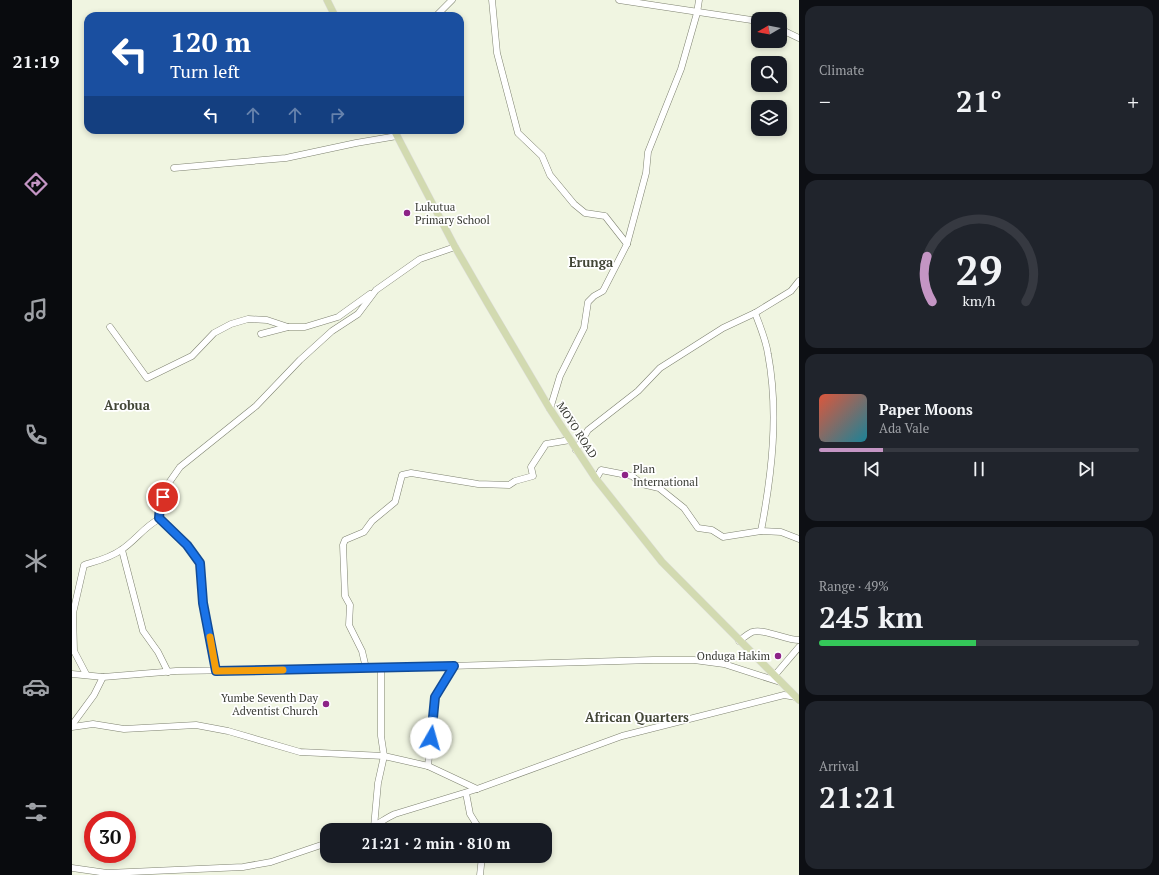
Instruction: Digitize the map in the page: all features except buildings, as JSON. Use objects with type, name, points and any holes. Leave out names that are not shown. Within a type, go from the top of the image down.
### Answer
[{"type":"main road","points":[[327,0],[333,12]]},
{"type":"main road","name":"MOYO ROAD","points":[[396,134],[455,247],[550,409],[596,479],[662,562],[738,641],[798,698]]},
{"type":"street","points":[[440,12],[452,0]]},
{"type":"street","points":[[492,0],[497,53],[518,133],[542,156],[550,175],[574,204],[584,213],[606,216],[627,244]]},
{"type":"street","points":[[619,0],[751,20]]},
{"type":"street","points":[[550,409],[560,376],[584,328],[588,302],[594,296],[603,291],[627,244],[646,173],[648,152],[681,69],[697,13],[699,0]]},
{"type":"street","points":[[787,33],[799,38]]},
{"type":"street","points":[[174,168],[295,157],[391,134]]},
{"type":"street","points":[[261,334],[288,327],[305,326],[338,317],[420,259],[455,247]]},
{"type":"street","points":[[576,450],[588,430],[638,391],[660,368],[723,328],[755,313],[791,292],[799,280]]},
{"type":"street","points":[[159,518],[160,506],[166,487],[180,467],[256,406],[311,350],[332,331],[358,314],[376,290]]},
{"type":"street","points":[[755,313],[768,353],[774,402],[770,479],[761,531]]},
{"type":"street","points":[[110,327],[146,378],[192,356],[214,334],[231,324],[248,319],[267,320],[288,327]]},
{"type":"street","points":[[366,668],[362,651],[349,626],[350,605],[344,596],[343,545],[345,540],[364,532],[372,521],[395,502],[402,475],[410,473],[478,484],[509,485],[515,481],[533,476],[531,467],[546,444],[570,440]]},
{"type":"street","points":[[596,479],[601,470],[632,476],[642,484],[659,488],[684,508],[698,528],[712,530],[723,537],[761,531],[781,532],[799,539]]},
{"type":"street","points":[[86,674],[74,651],[73,613],[84,565],[109,557],[122,550],[147,525],[159,518]]},
{"type":"street","points":[[159,518],[187,545],[200,563],[203,603],[216,671]]},
{"type":"street","points":[[122,550],[142,631],[158,652],[168,672]]},
{"type":"street","points":[[738,641],[752,632],[760,632],[793,640],[799,640]]},
{"type":"street","points":[[775,675],[799,647]]},
{"type":"street","points":[[72,674],[86,674],[102,677],[168,672],[694,660],[724,664],[782,682]]},
{"type":"street","points":[[428,766],[435,697],[454,666]]},
{"type":"street","points":[[374,823],[378,783],[384,756],[381,736],[381,668]]},
{"type":"street","points":[[72,726],[94,695],[102,677]]},
{"type":"street","points":[[378,823],[383,819],[395,814],[478,789],[622,736],[784,695],[798,698]]},
{"type":"street","points":[[72,726],[92,724],[124,728],[196,726],[228,732],[300,752],[384,756],[428,766],[478,789]]},
{"type":"street","points":[[466,793],[470,814],[476,823]]},
{"type":"street","points":[[72,868],[107,873],[243,867],[271,862],[320,845]]},
{"type":"street","points":[[480,875],[481,863]]},
{"type":"slow traffic","points":[[210,637],[216,671],[283,670]]},
{"type":"place","name":"Lukutua Primary School","points":[[407,213]]},
{"type":"place","name":"Plan International","points":[[625,475]]},
{"type":"place","name":"Onduga Hakim","points":[[778,656]]},
{"type":"place","name":"Yumbe Seventh Day Adventist Church","points":[[326,704]]},
{"type":"district","name":"Erunga","points":[[591,262]]},
{"type":"district","name":"Arobua","points":[[127,405]]},
{"type":"district","name":"African Quarters","points":[[637,717]]},
{"type":"route","points":[[163,497],[160,506],[159,518],[187,545],[200,563],[203,603],[216,671],[454,666],[435,697],[431,738]]}]
